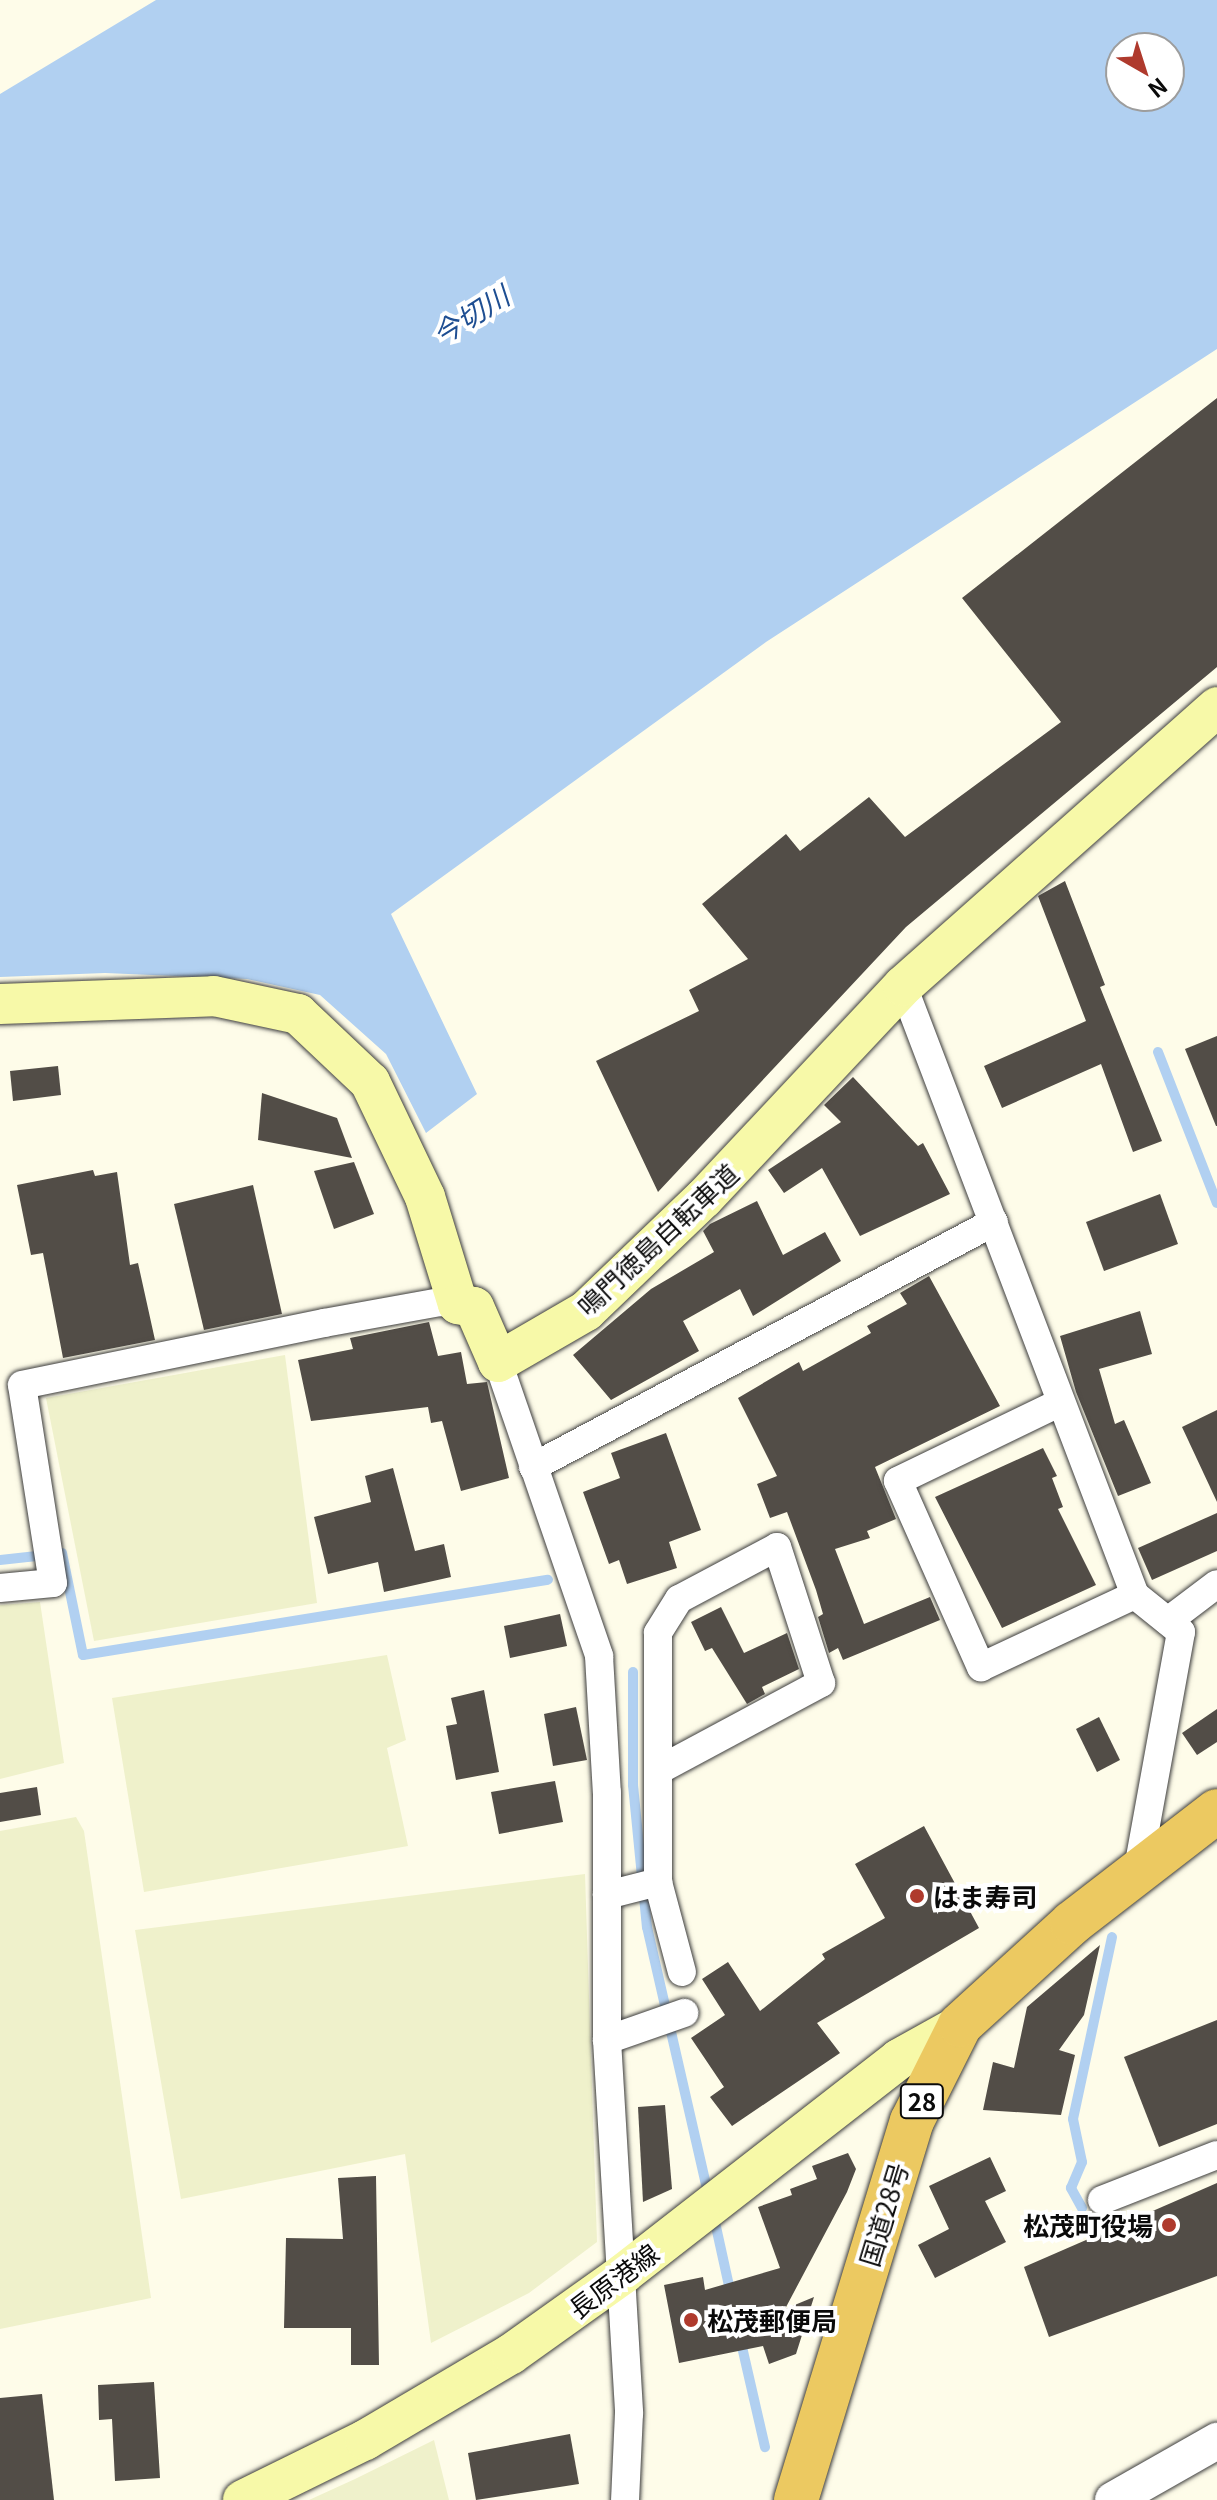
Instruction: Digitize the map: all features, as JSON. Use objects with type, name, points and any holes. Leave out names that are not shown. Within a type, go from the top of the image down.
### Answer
[{"type":"highway","name":"国道28号","points":[[796,2500],[912,2121],[960,2025],[1072,1923],[1217,1811]]},
{"type":"main road","name":"鳴門徳島自転車道","points":[[498,1362],[586,1311],[704,1198],[903,986],[1217,707]]},
{"type":"main road","points":[[0,1004],[214,996],[298,1014],[370,1082],[425,1197],[458,1304],[474,1307],[498,1362]]},
{"type":"main road","name":"長原港線","points":[[243,2500],[365,2440],[511,2354],[623,2274],[899,2059],[960,2025]]},
{"type":"street","points":[[903,986],[994,1222],[1059,1403],[1135,1595],[1181,1632],[1137,1874]]},
{"type":"street","points":[[533,1467],[994,1222]]},
{"type":"street","points":[[0,1588],[53,1583],[22,1385],[324,1323],[440,1302],[458,1304]]},
{"type":"street","points":[[498,1362],[599,1656],[607,1895],[607,2040],[629,2413],[625,2500]]},
{"type":"street","points":[[1059,1403],[898,1481],[981,1667],[1135,1595]]},
{"type":"street","points":[[659,1770],[821,1683],[777,1547],[679,1599],[658,1633],[658,1882],[682,1972]]},
{"type":"street","points":[[1168,1621],[1217,1584]]},
{"type":"street","points":[[607,1895],[658,1882]]},
{"type":"street","points":[[607,2040],[684,2013]]},
{"type":"street","points":[[1102,2200],[1217,2155]]},
{"type":"street","points":[[1113,2500],[1217,2441]]},
{"type":"green space","points":[[285,1355],[317,1603],[94,1641],[46,1398]]},
{"type":"green space","points":[[40,1602],[64,1763],[0,1779],[0,1605]]},
{"type":"green space","points":[[387,1655],[406,1740],[387,1748],[408,1846],[144,1892],[112,1698]]},
{"type":"green space","points":[[76,1817],[84,1831],[151,2298],[0,2329],[0,1831]]},
{"type":"green space","points":[[585,1874],[597,2242],[529,2293],[431,2343],[405,2154],[181,2199],[135,1930]]},
{"type":"green space","points":[[434,2440],[449,2500],[309,2500],[355,2479]]},
{"type":"water","name":"今切川","points":[[156,0],[1217,0],[1217,349],[766,642],[391,914],[477,1094],[426,1133],[386,1054],[320,995],[247,979],[105,973],[0,977],[0,94]]},
{"type":"building","points":[[1217,398],[1217,667],[906,927],[658,1192],[596,1061],[699,1011],[689,990],[748,959],[702,904],[786,834],[800,851],[869,797],[905,837],[1061,722],[962,598]]},
{"type":"building","points":[[1065,881],[1105,985],[1100,987],[1162,1141],[1133,1152],[1101,1064],[1002,1108],[984,1066],[1086,1021],[1038,896]]},
{"type":"building","points":[[1217,1036],[1217,1126],[1216,1126],[1185,1049]]},
{"type":"building","points":[[58,1066],[61,1095],[13,1101],[10,1071]]},
{"type":"building","points":[[853,1077],[918,1146],[923,1143],[950,1194],[860,1236],[822,1168],[784,1193],[768,1170],[841,1122],[824,1105]]},
{"type":"building","points":[[262,1093],[337,1118],[352,1158],[258,1140]]},
{"type":"building","points":[[354,1162],[374,1214],[334,1229],[314,1171]]},
{"type":"building","points":[[93,1170],[95,1176],[117,1172],[130,1265],[138,1263],[155,1340],[63,1358],[43,1253],[31,1255],[17,1185]]},
{"type":"building","points":[[253,1185],[282,1314],[204,1330],[174,1204]]},
{"type":"building","points":[[1160,1194],[1178,1244],[1104,1271],[1086,1222]]},
{"type":"building","points":[[757,1201],[783,1255],[825,1232],[841,1261],[753,1316],[740,1289],[683,1321],[699,1351],[611,1400],[573,1355],[651,1289],[714,1252],[703,1231],[710,1224]]},
{"type":"building","points":[[929,1276],[1000,1406],[875,1467],[896,1519],[867,1531],[870,1538],[835,1549],[864,1624],[930,1597],[940,1620],[843,1660],[838,1648],[829,1653],[818,1617],[823,1614],[816,1590],[787,1512],[770,1518],[757,1484],[777,1476],[738,1398],[799,1362],[803,1371],[871,1333],[867,1326],[907,1304],[900,1293]]},
{"type":"building","points":[[1140,1311],[1152,1354],[1099,1369],[1115,1424],[1124,1420],[1151,1483],[1118,1496],[1076,1392],[1060,1336]]},
{"type":"building","points":[[429,1322],[438,1356],[461,1352],[467,1384],[487,1382],[509,1478],[461,1491],[442,1421],[431,1423],[428,1407],[311,1421],[298,1360],[353,1349],[350,1338]]},
{"type":"building","points":[[1217,1410],[1217,1502],[1182,1427]]},
{"type":"building","points":[[666,1433],[701,1530],[669,1542],[677,1568],[627,1584],[619,1560],[609,1564],[583,1492],[620,1478],[611,1453]]},
{"type":"building","points":[[1043,1448],[1057,1476],[1052,1478],[1063,1507],[1058,1509],[1096,1585],[1002,1628],[935,1497]]},
{"type":"building","points":[[393,1468],[415,1551],[444,1544],[451,1577],[384,1592],[378,1562],[328,1574],[314,1517],[371,1502],[365,1476]]},
{"type":"building","points":[[1217,1513],[1217,1551],[1152,1580],[1138,1548]]},
{"type":"building","points":[[721,1607],[744,1653],[787,1633],[799,1669],[762,1687],[765,1694],[747,1704],[712,1648],[705,1651],[691,1622]]},
{"type":"building","points":[[560,1614],[567,1646],[510,1658],[504,1626]]},
{"type":"building","points":[[484,1690],[499,1772],[456,1780],[446,1726],[457,1724],[451,1698]]},
{"type":"building","points":[[576,1707],[587,1760],[553,1766],[544,1714]]},
{"type":"building","points":[[1217,1709],[1217,1742],[1197,1755],[1182,1733]]},
{"type":"building","points":[[1099,1717],[1120,1760],[1097,1772],[1076,1729]]},
{"type":"building","points":[[555,1781],[563,1822],[499,1834],[491,1792]]},
{"type":"building","points":[[37,1787],[41,1815],[0,1822],[0,1793]]},
{"type":"building","points":[[924,1826],[979,1928],[817,2023],[840,2053],[732,2126],[710,2097],[724,2087],[691,2038],[725,2015],[702,1979],[728,1962],[760,2011],[825,1959],[822,1954],[885,1918],[855,1864]]},
{"type":"building","points":[[1100,1945],[1084,2015],[1059,2050],[1075,2055],[1061,2115],[983,2110],[993,2062],[1014,2068],[1027,2007]]},
{"type":"building","points":[[1217,2020],[1217,2124],[1159,2147],[1124,2057]]},
{"type":"building","points":[[665,2105],[672,2189],[643,2202],[638,2107]]},
{"type":"building","points":[[848,2153],[856,2169],[847,2192],[785,2309],[814,2297],[796,2354],[769,2364],[763,2346],[679,2363],[664,2285],[703,2277],[705,2290],[780,2268],[758,2207],[792,2195],[790,2189],[817,2179],[812,2166]]},
{"type":"building","points":[[990,2157],[1006,2191],[985,2201],[1006,2242],[935,2278],[918,2245],[949,2229],[929,2186]]},
{"type":"building","points":[[376,2176],[379,2365],[351,2365],[351,2328],[284,2328],[286,2238],[343,2239],[338,2178]]},
{"type":"building","name":"松茂町役場","points":[[1217,2183],[1217,2276],[1049,2337],[1024,2267]]},
{"type":"building","points":[[154,2382],[160,2478],[115,2481],[112,2419],[99,2420],[98,2385]]},
{"type":"building","points":[[42,2394],[54,2500],[0,2500],[0,2398]]},
{"type":"building","points":[[570,2434],[579,2484],[476,2500],[468,2453]]},
{"type":"waterway","points":[[1158,1052],[1217,1203]]},
{"type":"waterway","points":[[62,1553],[83,1655],[548,1580]]},
{"type":"waterway","points":[[0,1560],[46,1555]]},
{"type":"waterway","points":[[633,1672],[633,1785],[647,1927],[708,2194]]},
{"type":"waterway","points":[[1082,2208],[1071,2188],[1082,2162],[1073,2119],[1112,1937]]},
{"type":"waterway","points":[[713,2213],[731,2295]]},
{"type":"waterway","points":[[740,2338],[765,2447]]},
{"type":"place","name":"はま寿司","points":[[917,1896]]},
{"type":"place","name":"松茂町役場","points":[[1169,2225]]},
{"type":"place","name":"松茂郵便局","points":[[691,2320]]}]
